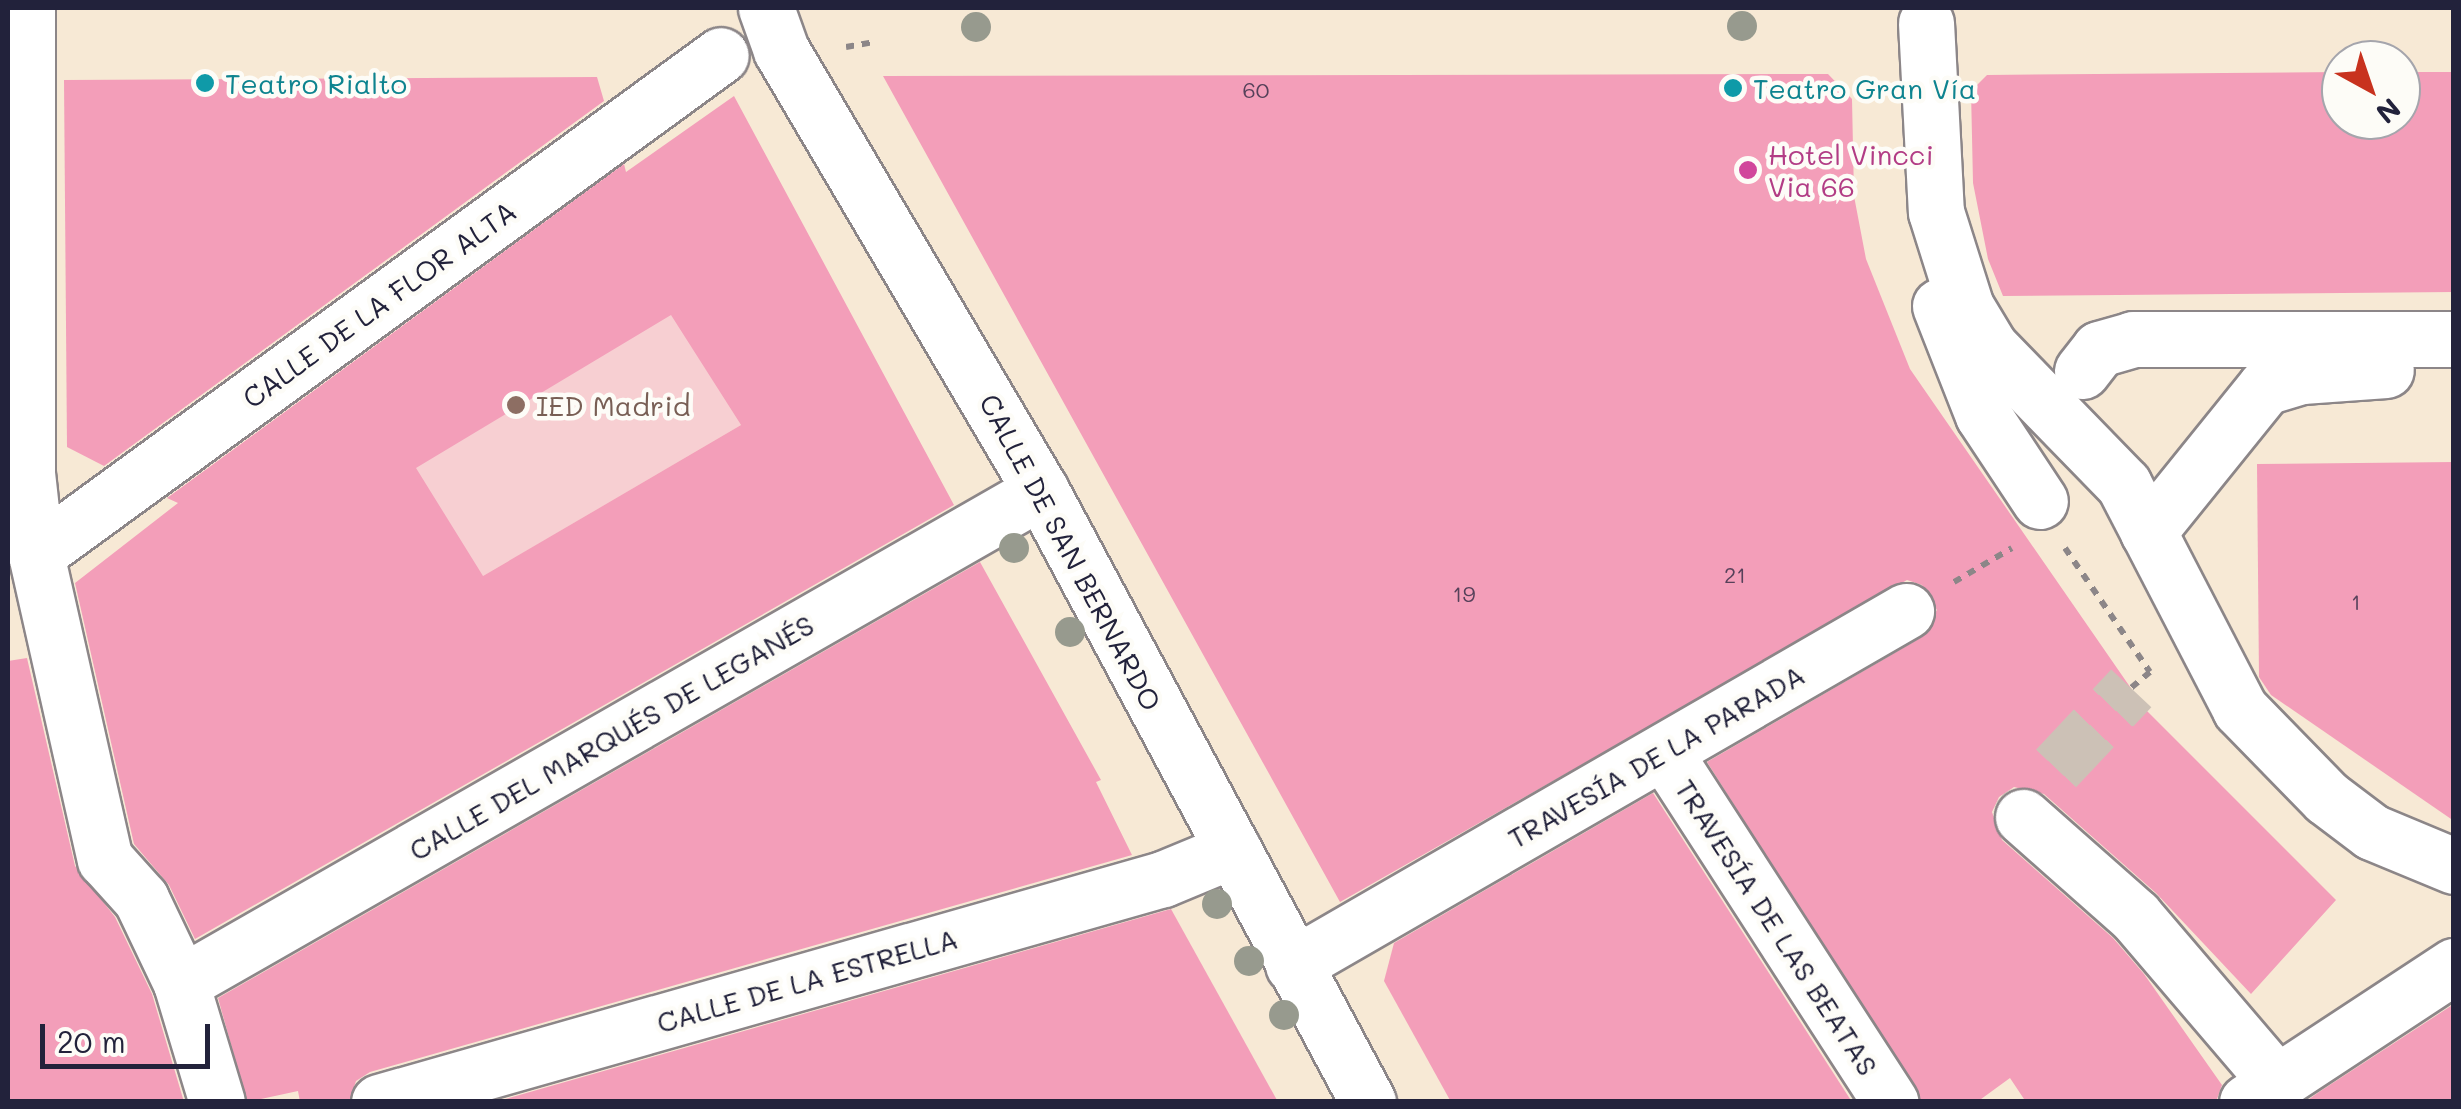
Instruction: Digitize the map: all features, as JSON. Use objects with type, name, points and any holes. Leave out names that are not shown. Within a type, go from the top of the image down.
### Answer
[{"type":"street","points":[[27,8],[27,474],[36,554],[106,859],[142,900],[181,983],[217,1102]]},
{"type":"street","name":"CALLE DE SAN BERNARDO","points":[[766,8],[781,50],[1042,491],[1368,1102]]},
{"type":"street","points":[[1915,17],[1908,145],[1937,296],[1983,415],[2040,529]]},
{"type":"street","points":[[1915,17],[1936,212],[1966,307],[2012,374],[2124,485],[2240,708],[2261,732],[2372,832],[2454,866]]},
{"type":"street","name":"CALLE DE LA FLOR ALTA","points":[[36,554],[721,55]]},
{"type":"street","points":[[2082,372],[2454,338]]},
{"type":"street","points":[[2148,532],[2250,354]]},
{"type":"street","points":[[2250,354],[2302,376],[2454,365]]},
{"type":"street","name":"CALLE DEL MARQUÉS DE LEGANÉS","points":[[181,983],[1042,491]]},
{"type":"street","name":"TRAVESÍA DE LA PARADA","points":[[1293,965],[1906,611]]},
{"type":"street","name":"TRAVESÍA DE LAS BEATAS","points":[[1664,752],[1890,1102]]},
{"type":"street","points":[[2024,817],[2135,916],[2261,1091],[2454,966]]},
{"type":"street","name":"CALLE DE LA ESTRELLA","points":[[378,1102],[1163,879],[1233,850]]},
{"type":"path","points":[[1906,611],[2040,529],[2150,672],[2131,688]]},
{"type":"shaded area","name":"IED Madrid","points":[[596,194],[741,425],[415,616],[354,368]]},
{"type":"building","points":[[2321,72],[2321,140],[2421,140],[2421,72],[2454,72],[2454,292],[2003,296],[1988,259],[1973,183],[1971,91],[1987,75]]},
{"type":"building","points":[[1828,74],[1852,99],[1854,196],[1866,259],[1910,369],[2146,710],[2336,900],[2251,994],[2156,893],[2044,794],[2014,787],[1999,797],[1992,812],[2002,840],[2113,938],[2144,974],[2222,1085],[2216,1102],[2026,1102],[2010,1078],[1977,1102],[1921,1102],[1707,762],[1922,637],[1937,610],[1922,585],[1907,580],[1340,902],[883,76]]},
{"type":"building","points":[[597,77],[604,101],[104,466],[67,447],[64,80]]},
{"type":"building","points":[[734,96],[954,505],[195,939],[169,885],[134,844],[75,583],[178,503],[167,498],[624,164],[626,172]],"holes":[[[671,315],[741,425],[483,576],[416,468]]]},
{"type":"building","points":[[2454,462],[2454,821],[2271,695],[2259,677],[2257,464]]},
{"type":"building","points":[[980,562],[1101,780],[1096,782],[1132,855],[370,1072],[356,1081],[349,1102],[300,1102],[298,1091],[247,1102],[218,998]]},
{"type":"building","points":[[27,658],[75,866],[115,917],[152,994],[184,1102],[8,1102],[8,661]]},
{"type":"building","points":[[1653,793],[1852,1102],[1451,1102],[1384,981],[1394,943]]},
{"type":"building","points":[[1171,909],[1278,1102],[495,1102]]},
{"type":"building","points":[[2454,1004],[2454,1102],[2305,1102],[2319,1092]]},
{"type":"tunnel","points":[[2056,768],[2131,688]]},
{"type":"place","name":"Teatro Rialto","points":[[205,83]]},
{"type":"place","name":"Teatro Gran Vía","points":[[1733,88]]},
{"type":"place","name":"Hotel Vincci Via 66","points":[[1748,170]]},
{"type":"place","name":"IED Madrid","points":[[516,405]]}]
